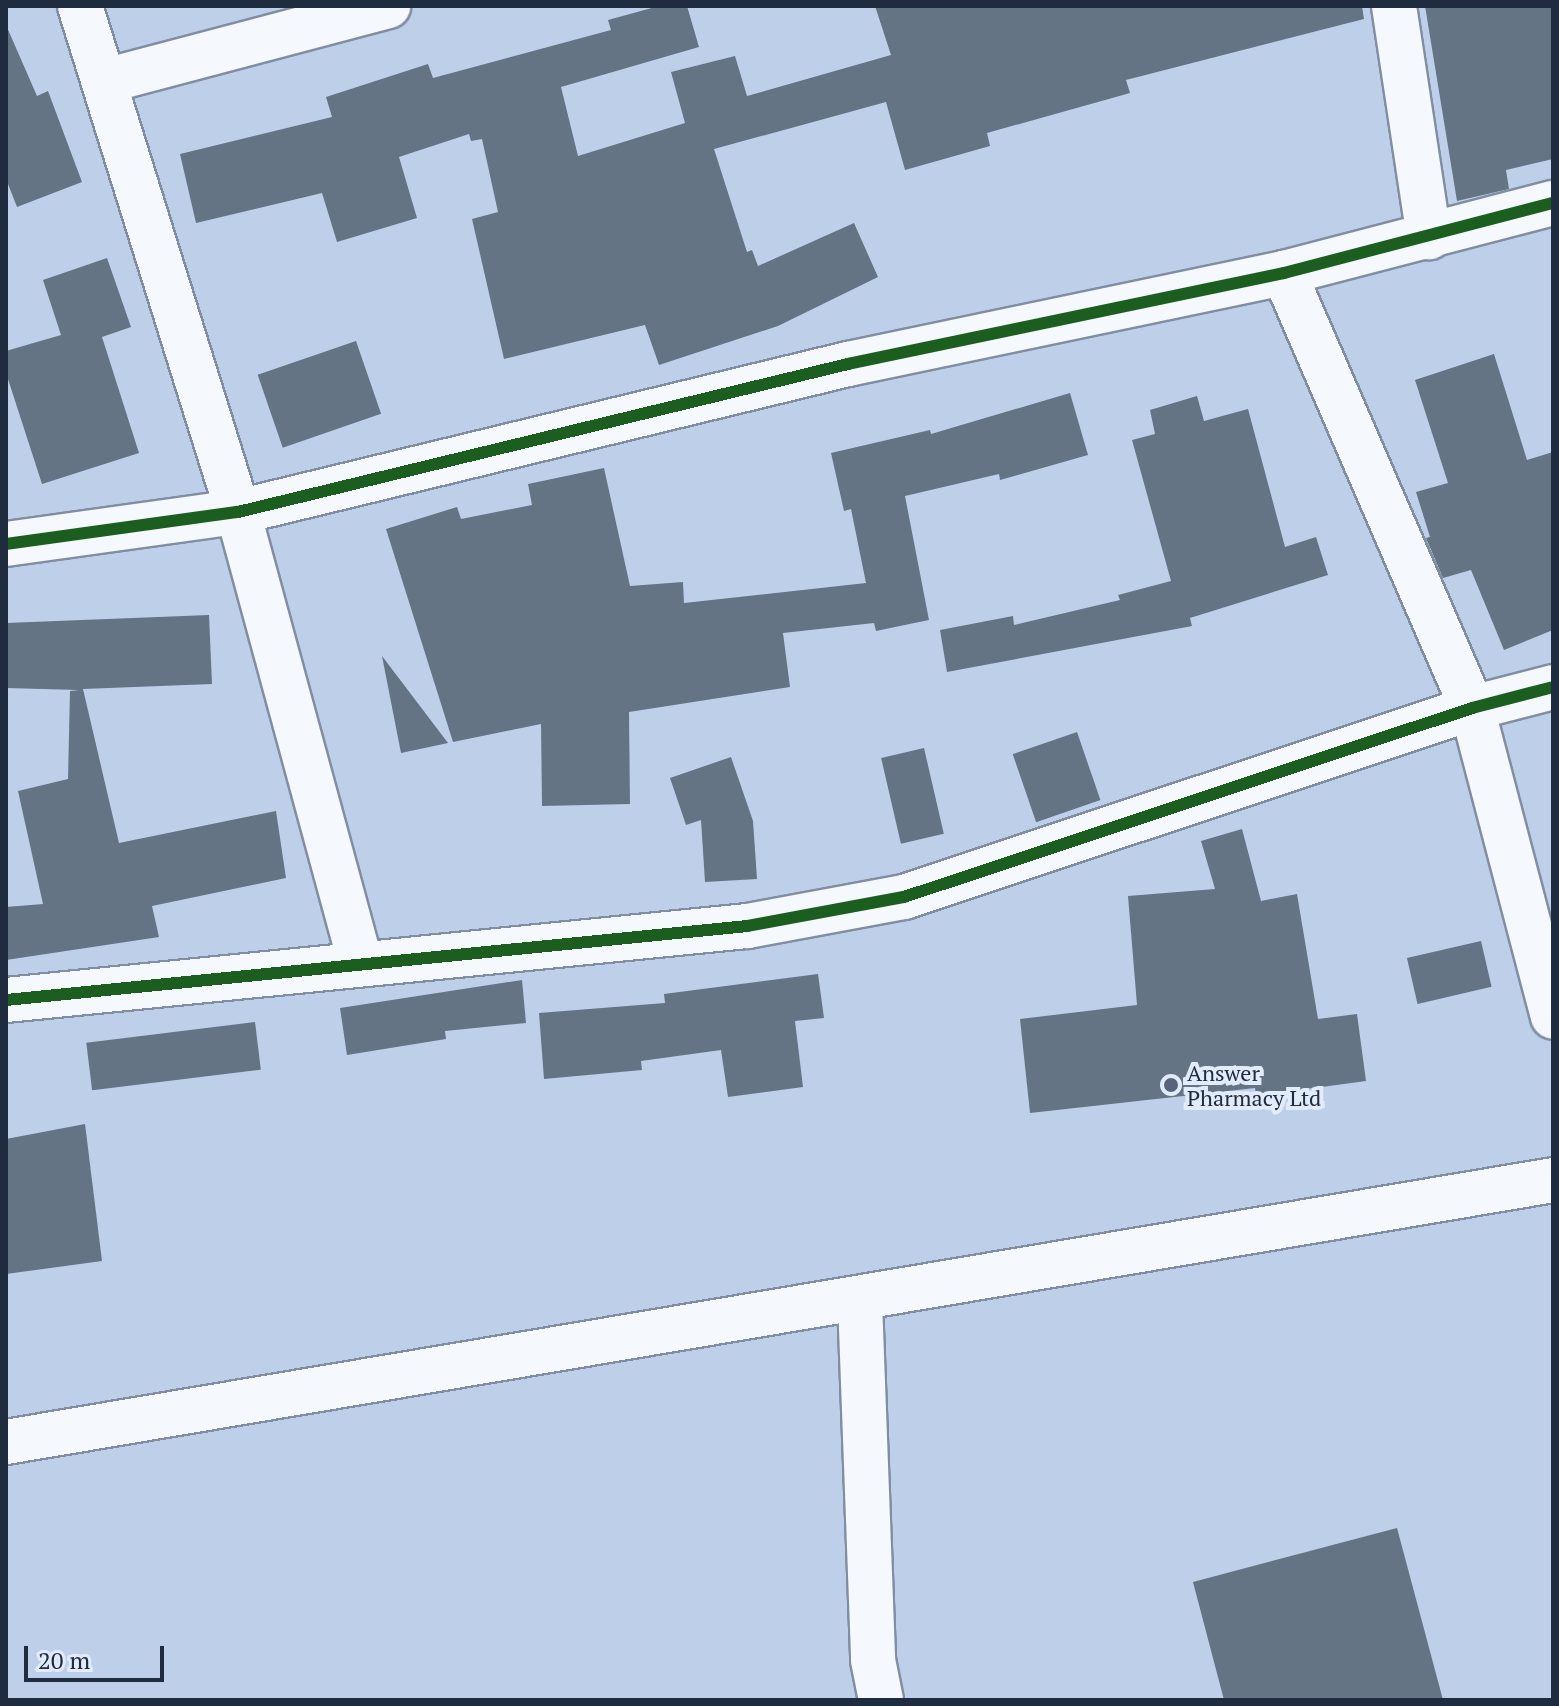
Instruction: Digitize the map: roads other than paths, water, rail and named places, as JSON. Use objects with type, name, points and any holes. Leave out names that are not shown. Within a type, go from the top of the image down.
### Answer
[{"type":"street","points":[[80,6],[238,512],[361,964]]},
{"type":"street","points":[[105,81],[388,6]]},
{"type":"street","points":[[1394,6],[1429,237]]},
{"type":"street","points":[[6,544],[238,512],[848,364],[1284,273],[1553,203]]},
{"type":"street","points":[[1284,273],[1472,708],[1553,1017]]},
{"type":"street","points":[[6,1000],[747,926],[904,897],[1472,708],[1553,687]]},
{"type":"street","points":[[6,1442],[412,1371],[860,1301],[1553,1180]]},
{"type":"street","points":[[860,1301],[873,1660],[881,1700]]},
{"type":"place","name":"Answer Pharmacy Ltd","points":[[1171,1085]]}]
